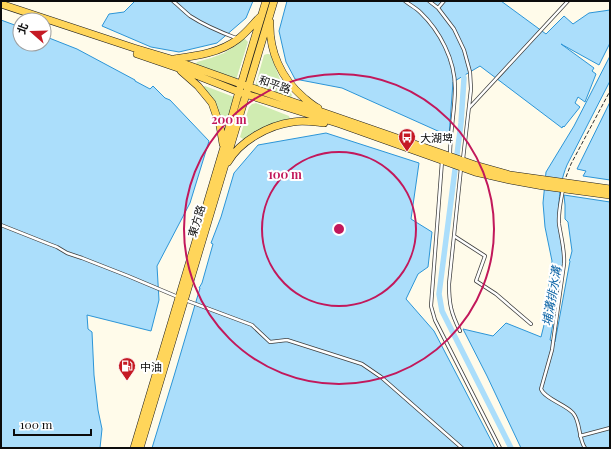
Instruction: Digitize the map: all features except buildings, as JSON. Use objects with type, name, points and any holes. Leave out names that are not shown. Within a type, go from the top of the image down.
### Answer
[{"type":"main road","name":"東方路","points":[[134,448],[223,170],[266,1]]},
{"type":"main road","name":"東方路","points":[[140,448],[224,147],[274,1]]},
{"type":"main road","name":"和平路","points":[[1,4],[171,59],[244,89]]},
{"type":"main road","points":[[1,8],[13,12]]},
{"type":"main road","points":[[270,14],[270,38],[272,50],[281,71],[294,90],[313,105],[341,122]]},
{"type":"main road","points":[[171,59],[190,57],[221,50],[238,38],[262,15]]},
{"type":"main road","name":"和平路","points":[[52,25],[461,163],[543,183],[609,194]]},
{"type":"main road","points":[[178,68],[198,86],[212,103],[220,126],[224,147]]},
{"type":"main road","points":[[223,170],[237,149],[244,143],[275,126],[293,121],[341,122]]},
{"type":"lane","points":[[173,1],[189,15],[203,24],[238,38]]},
{"type":"lane","points":[[405,1],[420,12],[432,26],[446,47],[453,68],[455,87],[450,144],[431,306],[435,320],[500,448]]},
{"type":"lane","points":[[429,1],[438,8],[454,29],[464,50],[470,72],[471,89],[461,163],[449,284],[449,299],[453,316],[460,331]]},
{"type":"lane","points":[[438,8],[444,1]]},
{"type":"lane","points":[[469,109],[568,1]]},
{"type":"lane","points":[[562,186],[559,222],[564,252],[564,264],[552,350],[541,389],[544,394],[566,408],[576,418],[582,444],[585,448]]},
{"type":"lane","points":[[1,225],[57,247],[66,254],[82,258],[252,325],[270,342],[287,340],[362,364],[381,377],[462,448]]},
{"type":"lane","points":[[454,236],[485,256],[476,281],[496,294],[531,324]]},
{"type":"lane","points":[[580,436],[610,428]]},
{"type":"path","points":[[562,186],[571,164],[610,90]]},
{"type":"green space","points":[[244,38],[248,42],[236,80],[195,65],[197,62],[224,53]]},
{"type":"green space","points":[[267,54],[271,56],[280,79],[292,95],[290,99],[255,87],[264,55]]},
{"type":"green space","points":[[205,86],[234,97],[227,122],[224,123],[215,104],[202,88]]},
{"type":"green space","points":[[256,103],[289,116],[290,119],[243,139],[240,137],[249,107]]},
{"type":"water","points":[[135,1],[253,1],[246,18],[217,43],[179,52],[151,47],[102,26],[109,14],[124,12]]},
{"type":"water","points":[[287,1],[501,1],[546,34],[564,16],[573,24],[589,13],[610,10],[610,43],[599,65],[561,44],[594,68],[592,71],[596,74],[585,102],[578,97],[575,103],[580,107],[564,127],[563,126],[562,128],[480,66],[453,82],[449,136],[342,88],[295,79],[286,62],[279,31]]},
{"type":"water","points":[[1,20],[12,24],[12,52],[52,52],[52,39],[77,49],[150,89],[153,86],[165,98],[170,100],[209,141],[190,203],[157,266],[159,300],[151,331],[87,315],[88,329],[92,332],[94,375],[102,429],[100,448],[1,448]]},
{"type":"water","name":"埔溝排水溝","points":[[610,56],[610,81],[567,165],[561,183],[559,210],[563,269],[550,340],[555,342],[569,260],[572,251],[568,222],[565,219],[564,195],[610,202],[610,448],[521,448],[463,329],[493,336],[506,323],[541,337],[544,325],[552,261],[545,227],[543,203],[546,172],[574,126]]},
{"type":"water","points":[[610,102],[610,180],[583,176],[586,171],[577,169]]},
{"type":"water","points":[[326,133],[419,163],[411,219],[432,232],[428,267],[418,274],[406,299],[434,331],[495,448],[152,448],[199,288],[202,283],[213,244],[211,243],[221,217],[234,173],[258,145]]},
{"type":"waterway","points":[[461,69],[464,78],[461,123],[439,294],[442,311],[511,448]]},
{"type":"place","name":"大湖埤","points":[[407,152]]},
{"type":"place","name":"中油","points":[[127,381]]}]
